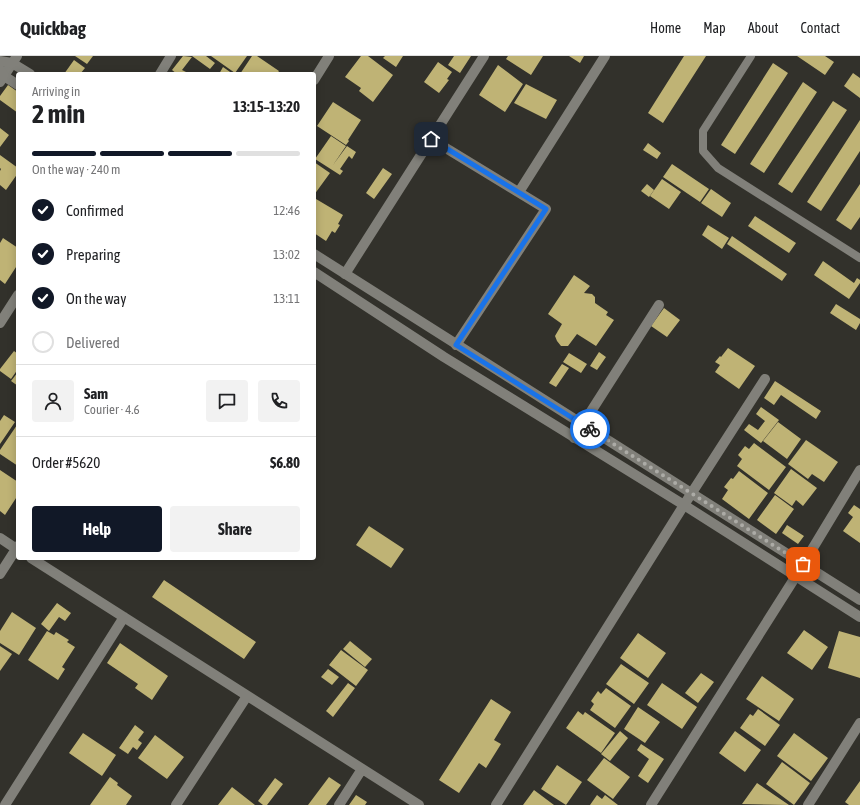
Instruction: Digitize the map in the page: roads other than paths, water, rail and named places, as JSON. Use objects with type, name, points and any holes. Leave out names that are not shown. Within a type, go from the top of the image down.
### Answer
[{"type":"street","points":[[161,72],[171,56]]},
{"type":"street","points":[[316,77],[329,56]]},
{"type":"street","points":[[345,274],[484,56]]},
{"type":"street","points":[[519,192],[605,56]]},
{"type":"street","points":[[15,60],[1,76],[16,83]]},
{"type":"street","points":[[0,61],[15,60],[28,72]]},
{"type":"street","points":[[431,139],[546,209],[456,345]]},
{"type":"street","points":[[316,255],[860,600]]},
{"type":"street","points":[[316,273],[444,357],[684,505],[860,616]]},
{"type":"street","points":[[0,323],[16,298]]},
{"type":"street","points":[[574,438],[659,305]]},
{"type":"street","points":[[496,805],[691,493],[765,379]]},
{"type":"street","points":[[651,805],[796,576],[860,470]]},
{"type":"street","points":[[0,538],[16,547]]},
{"type":"street","points":[[0,574],[16,550]]},
{"type":"street","points":[[34,560],[419,805]]},
{"type":"street","points":[[5,805],[124,617]]},
{"type":"street","points":[[176,805],[247,696]]},
{"type":"street","points":[[808,805],[860,723]]},
{"type":"street","points":[[340,805],[362,769]]},
{"type":"lane","points":[[751,56],[703,131],[702,151],[718,168],[860,258]]}]
